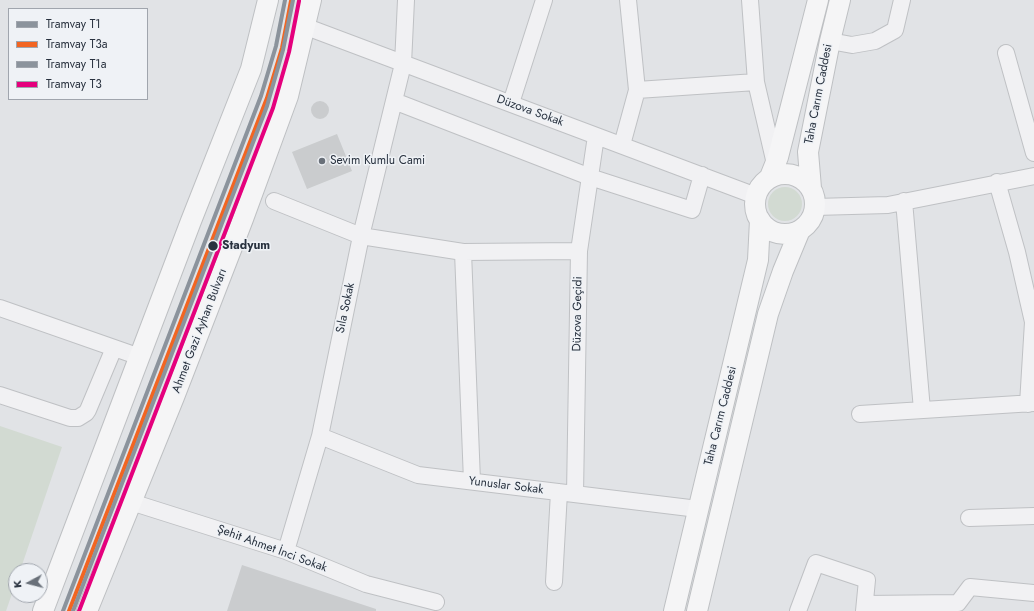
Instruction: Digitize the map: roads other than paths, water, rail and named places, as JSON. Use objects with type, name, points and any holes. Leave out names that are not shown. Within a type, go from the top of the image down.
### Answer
[{"type":"main road","points":[[43,611],[251,69],[268,0]]},
{"type":"main road","name":"Ahmet Gazi Ayhan Bulvarı","points":[[87,611],[177,390],[288,96],[310,0]]},
{"type":"main road","name":"Taha Carım Caddesi","points":[[773,171],[818,0]]},
{"type":"main road","name":"Taha Carım Caddesi","points":[[813,198],[808,152],[830,41],[840,0]]},
{"type":"main road","points":[[773,171],[777,174],[793,174],[800,177],[813,198],[811,219],[807,225],[800,230],[785,234],[777,233],[770,230],[760,220],[756,211],[756,196],[764,182],[773,171]]},
{"type":"main road","name":"Taha Carım Caddesi","points":[[674,611],[758,260],[760,220]]},
{"type":"main road","name":"Taha Carım Caddesi","points":[[697,611],[768,314],[783,271],[800,230]]},
{"type":"street","name":"Sıla Sokak","points":[[286,551],[320,436],[361,236],[403,64],[406,0]]},
{"type":"street","points":[[511,103],[544,0]]},
{"type":"street","points":[[622,145],[637,90],[628,0]]},
{"type":"street","points":[[750,0],[756,82],[773,171]]},
{"type":"street","points":[[830,41],[852,45],[875,41],[894,30],[902,0]]},
{"type":"street","name":"Düzova Sokak","points":[[304,26],[756,196]]},
{"type":"street","points":[[1006,53],[1034,153]]},
{"type":"street","points":[[637,90],[756,82]]},
{"type":"street","points":[[394,101],[590,177],[692,210],[702,175]]},
{"type":"street","name":"Düzova Geçidi","points":[[575,494],[578,251],[596,136]]},
{"type":"street","points":[[813,198],[888,205],[997,182],[1034,176]]},
{"type":"street","points":[[860,414],[1031,404],[1033,322],[1017,252],[997,182]]},
{"type":"street","points":[[274,201],[361,236],[463,252],[578,251]]},
{"type":"street","points":[[904,201],[922,410]]},
{"type":"street","points":[[463,252],[472,481]]},
{"type":"street","points":[[0,308],[140,357]]},
{"type":"street","points":[[0,395],[70,418],[78,418],[88,410],[114,348]]},
{"type":"street","name":"Yunuslar Sokak","points":[[320,436],[418,475],[698,509]]},
{"type":"street","points":[[554,582],[559,492]]},
{"type":"street","name":"Şehit Ahmet İnci Sokak","points":[[131,502],[286,551],[366,584],[436,602]]},
{"type":"street","points":[[968,518],[1034,516]]},
{"type":"street","points":[[798,611],[816,563],[867,580],[865,608],[958,603],[970,587],[1034,593]]},
{"type":"tram line","name":"T1","points":[[63,611],[261,96],[276,46],[285,0]]},
{"type":"tram line","name":"T1a","points":[[73,611],[267,106],[283,50],[293,0]]},
{"type":"tram line","name":"T3a","points":[[69,611],[267,98],[282,48],[291,1]]},
{"type":"tram line","name":"T3","points":[[79,611],[273,108],[289,52],[299,1]]},
{"type":"place","name":"Sevim Kumlu Cami","points":[[322,161]]},
{"type":"place","name":"Stadyum","points":[[213,246]]}]
